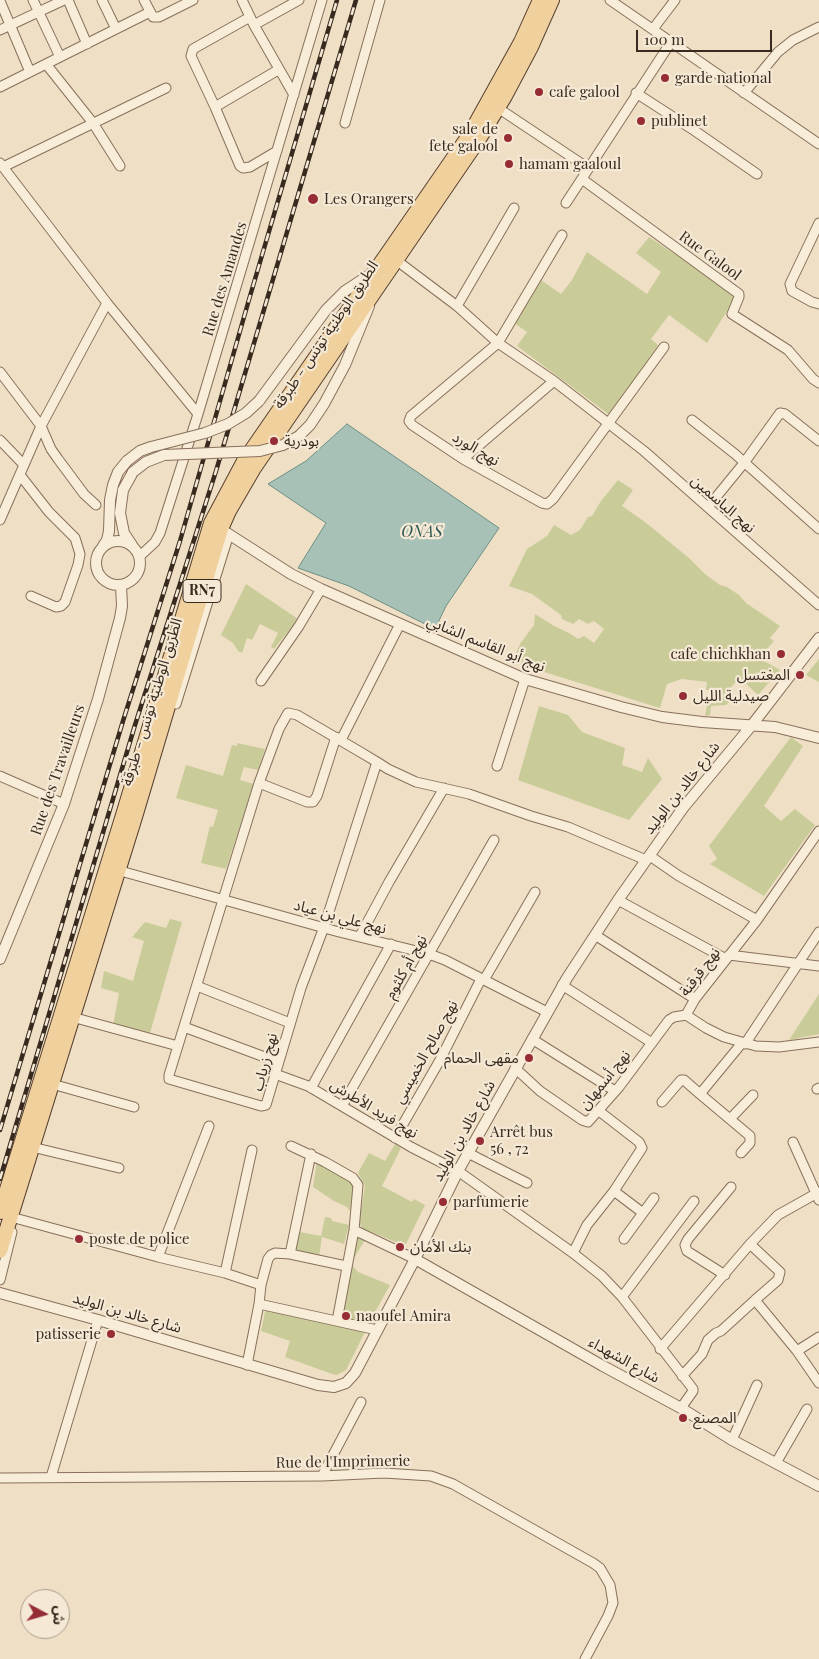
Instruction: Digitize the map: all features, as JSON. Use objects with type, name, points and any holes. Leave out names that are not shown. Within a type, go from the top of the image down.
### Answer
[{"type":"main road","name":"الطريق الوطنية تونس - طبرقة","points":[[0,1251],[123,815],[244,461],[470,134],[521,42],[540,0]]},
{"type":"main road","name":"الطريق الوطنية تونس - طبرقة","points":[[9,1216],[35,1148],[73,1018],[120,871],[220,528],[254,468],[455,175],[498,108],[552,0]]},
{"type":"street","points":[[33,0],[60,57]]},
{"type":"street","points":[[0,30],[66,0],[87,44]]},
{"type":"street","points":[[102,0],[116,29]]},
{"type":"street","points":[[144,0],[153,17],[159,17],[193,0]]},
{"type":"street","points":[[242,0],[278,70],[294,94]]},
{"type":"street","points":[[277,151],[250,168],[240,166],[215,107],[193,62],[192,52],[193,49],[299,0]]},
{"type":"street","name":"Rue des Amandes","points":[[137,553],[155,542],[160,533],[198,414],[322,0]]},
{"type":"street","points":[[344,123],[380,0]]},
{"type":"street","points":[[610,0],[819,144]]},
{"type":"street","points":[[653,29],[675,0]]},
{"type":"street","points":[[0,1],[30,72]]},
{"type":"street","points":[[1,84],[30,72],[150,12]]},
{"type":"street","points":[[744,93],[778,52],[793,40],[819,27]]},
{"type":"street","points":[[566,203],[670,42]]},
{"type":"street","points":[[46,64],[93,123],[120,166]]},
{"type":"street","points":[[215,107],[278,70]]},
{"type":"street","points":[[166,88],[2,165],[107,302],[198,414]]},
{"type":"street","points":[[636,93],[757,174]]},
{"type":"street","points":[[498,108],[588,168]]},
{"type":"street","name":"Rue Galool","points":[[582,179],[739,294],[732,314],[788,350],[813,379],[819,383]]},
{"type":"street","points":[[457,306],[514,208]]},
{"type":"street","points":[[819,223],[790,284],[792,291],[819,304]]},
{"type":"street","points":[[498,343],[562,235]]},
{"type":"street","name":"نهج الياسمين","points":[[396,260],[457,306],[498,343],[554,381],[644,451],[819,605]]},
{"type":"street","points":[[376,271],[345,291],[326,310],[258,401],[246,413],[228,424],[205,433],[140,451],[127,461],[118,472],[112,485],[110,531],[97,563],[99,573],[106,581],[121,584],[135,577],[140,568],[137,553],[124,533],[120,513],[123,490],[133,472],[146,462],[164,455],[260,451],[283,445],[299,436],[315,418],[345,365],[378,287]]},
{"type":"street","points":[[0,520],[41,426],[107,302]]},
{"type":"street","name":"نهج الورد","points":[[498,343],[409,419],[412,425],[463,459],[547,504],[553,499],[609,423]]},
{"type":"street","points":[[609,423],[664,347]]},
{"type":"street","points":[[1,377],[41,426],[58,459],[84,494],[96,505]]},
{"type":"street","points":[[463,459],[554,381]]},
{"type":"street","points":[[708,507],[744,463],[780,413],[785,414],[819,441]]},
{"type":"street","points":[[692,420],[819,529]]},
{"type":"street","points":[[0,440],[24,465]]},
{"type":"street","points":[[20,475],[49,512],[75,538],[80,554],[78,566],[65,602],[61,606],[56,607],[31,596]]},
{"type":"street","name":"نهج أبو القاسم الشابي","points":[[220,528],[290,574],[525,679],[621,707],[662,716],[702,722],[781,728],[819,738]]},
{"type":"street","points":[[102,548],[110,542],[121,541],[126,542],[137,553]]},
{"type":"street","name":"Rue des Travailleurs","points":[[0,959],[64,804],[98,699],[122,610],[121,584]]},
{"type":"street","points":[[261,681],[299,626],[321,589]]},
{"type":"street","points":[[259,783],[307,802],[313,802],[339,739],[400,624]]},
{"type":"street","name":"شارع خالد بن الوليد","points":[[0,1293],[318,1385],[336,1387],[346,1383],[352,1377],[415,1259],[458,1171],[562,986],[618,900],[683,808],[752,725],[819,638]]},
{"type":"street","points":[[497,766],[525,679]]},
{"type":"street","points":[[73,1018],[178,1046],[259,783],[279,729],[288,713],[297,715],[377,762],[416,782],[469,794],[523,814],[582,832],[648,858],[757,920]]},
{"type":"street","name":"نهج زرياب","points":[[178,1046],[169,1075],[169,1078],[172,1080],[264,1106],[269,1100],[274,1074],[290,1023],[324,927],[377,762]]},
{"type":"street","points":[[0,776],[64,804]]},
{"type":"street","points":[[360,936],[444,788]]},
{"type":"street","name":"نهج قرقنة","points":[[819,831],[757,920],[727,957],[686,1015],[716,1034],[743,1043],[779,1047],[819,1042]]},
{"type":"street","name":"نهج أم كلثوم","points":[[342,1106],[494,840]]},
{"type":"street","name":"نهج علي بن عياد","points":[[120,871],[222,900],[429,954],[547,1012]]},
{"type":"street","name":"نهج صالح الخميسي","points":[[395,1138],[440,1060],[483,979],[535,892]]},
{"type":"street","points":[[618,900],[727,957],[819,966]]},
{"type":"street","points":[[700,1094],[743,1043],[819,932]]},
{"type":"street","points":[[595,935],[695,1000]]},
{"type":"street","points":[[311,1088],[391,944]]},
{"type":"street","points":[[197,986],[290,1023]]},
{"type":"street","points":[[562,986],[652,1043]]},
{"type":"street","name":"نهج أسمهان","points":[[515,1068],[540,1090],[582,1120],[590,1121],[669,1020],[686,1015]]},
{"type":"street","points":[[184,1027],[278,1062]]},
{"type":"street","points":[[532,1039],[615,1091]]},
{"type":"street","name":"نهج فريد الأطرش","points":[[274,1074],[311,1088],[395,1138],[458,1171],[574,1253],[596,1270],[622,1297],[682,1376]]},
{"type":"street","points":[[662,1102],[681,1080],[684,1080],[750,1138],[750,1143],[741,1153]]},
{"type":"street","points":[[53,1084],[134,1107]]},
{"type":"street","points":[[730,1119],[752,1095]]},
{"type":"street","points":[[574,1253],[587,1225],[614,1190],[642,1146],[598,1111]]},
{"type":"street","points":[[158,1257],[209,1126]]},
{"type":"street","points":[[660,1349],[750,1244],[778,1215],[818,1195],[793,1142]]},
{"type":"street","points":[[291,1146],[311,1154],[358,1182],[354,1230],[337,1321]]},
{"type":"street","points":[[35,1148],[119,1168]]},
{"type":"street","points":[[225,1274],[252,1150]]},
{"type":"street","points":[[468,1153],[527,1183]]},
{"type":"street","points":[[290,1254],[311,1154]]},
{"type":"street","points":[[725,1275],[687,1251],[686,1245],[688,1239],[731,1187]]},
{"type":"street","points":[[614,1190],[643,1213]]},
{"type":"street","points":[[624,1238],[654,1198]]},
{"type":"street","points":[[622,1297],[694,1202]]},
{"type":"street","points":[[0,1280],[9,1216],[261,1285]]},
{"type":"street","points":[[354,1230],[415,1259]]},
{"type":"street","points":[[680,1408],[693,1390],[682,1376],[702,1354],[708,1340],[721,1331],[778,1280],[780,1272],[750,1244]]},
{"type":"street","points":[[247,1365],[261,1285],[271,1255],[275,1253],[290,1254],[346,1266]]},
{"type":"street","name":"شارع الشهداء","points":[[415,1259],[680,1408],[732,1440],[819,1486]]},
{"type":"street","points":[[755,1300],[819,1383]]},
{"type":"street","points":[[259,1304],[377,1330]]},
{"type":"street","points":[[51,1477],[98,1320]]},
{"type":"street","points":[[796,1351],[819,1337]]},
{"type":"street","points":[[732,1440],[757,1385]]},
{"type":"street","points":[[322,1476],[361,1402]]},
{"type":"street","points":[[776,1463],[807,1409]]},
{"type":"street","name":"Rue de l'Imprimerie","points":[[0,1478],[322,1476],[384,1472],[431,1476],[453,1484],[593,1563],[604,1574],[610,1585],[613,1603],[586,1659]]},
{"type":"green space","points":[[649,237],[737,295],[707,343],[669,315],[651,339],[658,345],[611,416],[517,346],[527,332],[507,318],[538,278],[561,294],[572,280],[587,252],[647,294],[661,272],[636,253]]},
{"type":"green space","points":[[618,480],[633,490],[622,506],[689,558],[705,574],[739,595],[746,603],[780,626],[770,638],[774,641],[767,649],[770,654],[766,660],[757,657],[780,670],[758,695],[740,678],[723,695],[730,701],[726,705],[711,706],[710,715],[705,716],[710,690],[706,690],[707,682],[682,679],[667,684],[660,708],[512,662],[520,644],[534,625],[535,614],[578,639],[584,636],[594,643],[604,629],[594,621],[588,624],[579,619],[573,624],[562,619],[561,615],[532,594],[509,586],[527,549],[547,536],[554,525],[571,535],[580,530]]},
{"type":"green space","points":[[246,584],[298,619],[274,649],[271,647],[278,633],[260,624],[252,640],[247,638],[242,653],[238,651],[233,643],[221,635]]},
{"type":"green space","points":[[819,659],[819,682],[806,675]]},
{"type":"green space","points":[[539,706],[568,715],[582,732],[625,748],[622,765],[642,772],[648,758],[662,779],[629,820],[518,780]]},
{"type":"green space","points":[[791,737],[803,746],[764,806],[781,821],[795,809],[815,825],[764,896],[710,864],[717,859],[709,846]]},
{"type":"green space","points":[[237,743],[265,749],[258,770],[244,767],[240,780],[254,784],[226,869],[201,863],[210,826],[213,827],[218,810],[176,798],[186,765],[223,776],[232,745],[237,746]]},
{"type":"green space","points":[[170,919],[182,922],[150,1033],[113,1026],[119,993],[101,988],[104,971],[133,981],[144,941],[132,937],[145,922],[166,928]]},
{"type":"green space","points":[[819,994],[819,1034],[789,1040],[806,1014]]},
{"type":"green space","points":[[395,1144],[401,1148],[382,1186],[412,1202],[414,1199],[425,1205],[405,1246],[362,1228],[359,1222],[365,1186],[358,1173],[369,1153],[385,1161]]},
{"type":"green space","points":[[317,1161],[341,1173],[355,1186],[350,1211],[347,1207],[313,1187]]},
{"type":"green space","points":[[325,1217],[331,1218],[332,1221],[349,1225],[344,1244],[322,1237],[319,1257],[298,1252],[295,1247],[299,1232],[321,1236]]},
{"type":"green space","points":[[357,1237],[365,1240],[353,1260],[353,1266],[358,1272],[390,1285],[369,1323],[340,1317]]},
{"type":"green space","points":[[266,1307],[366,1330],[346,1370],[337,1375],[332,1374],[285,1357],[290,1341],[261,1331]]},
{"type":"water","name":"ONAS","points":[[347,424],[499,528],[446,606],[435,629],[349,586],[298,568],[326,523],[268,484],[306,461]]},
{"type":"railway","points":[[0,1130],[123,721],[180,541],[337,0]]},
{"type":"railway","points":[[0,1179],[135,725],[216,471],[356,0]]},
{"type":"place","name":"garde national","points":[[665,78]]},
{"type":"place","name":"cafe galool","points":[[539,92]]},
{"type":"place","name":"publinet","points":[[641,121]]},
{"type":"place","name":"sale de fete galool","points":[[508,138]]},
{"type":"place","name":"hamam gaaloul","points":[[509,164]]},
{"type":"place","name":"Les Orangers","points":[[313,199]]},
{"type":"place","name":"بودرية","points":[[274,441]]},
{"type":"place","name":"cafe chichkhan","points":[[781,654]]},
{"type":"place","name":"المغتسل","points":[[800,675]]},
{"type":"place","name":"صيدلية الليل","points":[[683,696]]},
{"type":"place","name":"مقهى الحمام","points":[[529,1058]]},
{"type":"place","name":"Arrêt bus 56 , 72","points":[[480,1141]]},
{"type":"place","name":"parfumerie","points":[[443,1202]]},
{"type":"place","name":"poste de police","points":[[79,1239]]},
{"type":"place","name":"بنك الأمان","points":[[400,1247]]},
{"type":"place","name":"naoufel Amira","points":[[346,1316]]},
{"type":"place","name":"patisserie","points":[[111,1334]]},
{"type":"place","name":"المصنع","points":[[683,1418]]}]
